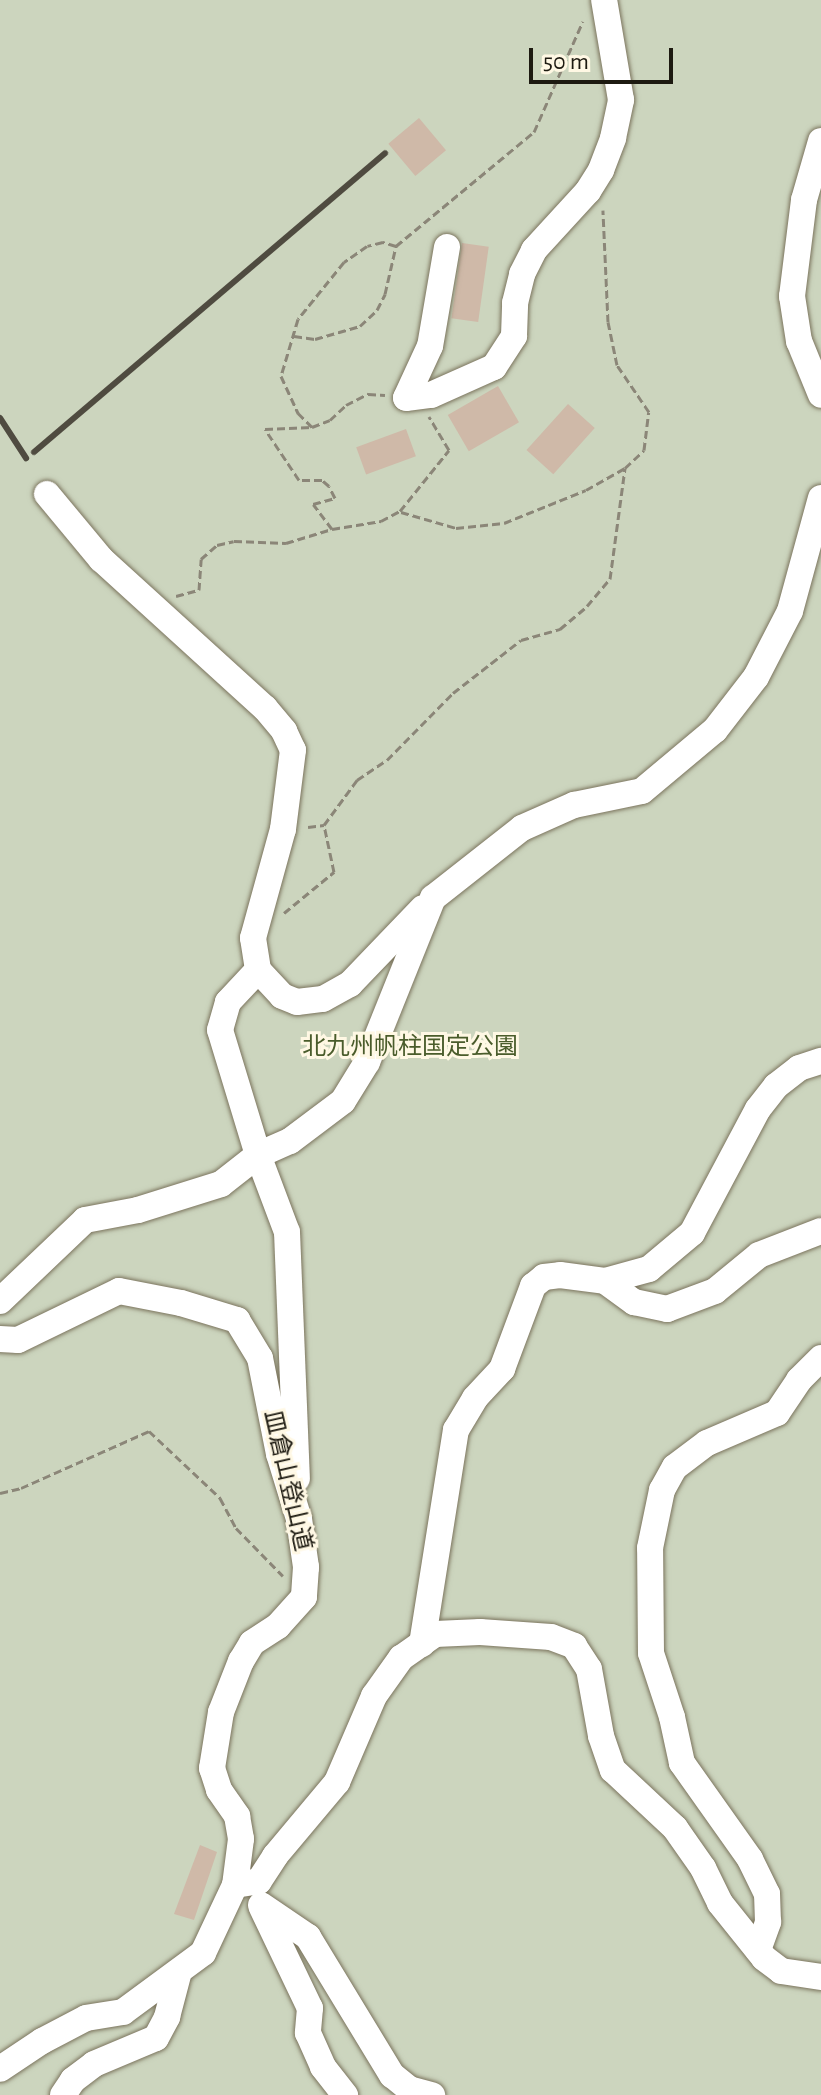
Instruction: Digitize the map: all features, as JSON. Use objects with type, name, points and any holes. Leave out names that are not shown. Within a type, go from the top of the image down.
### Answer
[{"type":"street","points":[[406,398],[431,395],[494,367],[514,336],[515,303],[522,274],[534,250],[588,191],[601,170],[613,138],[621,100],[596,6]]},
{"type":"street","points":[[821,141],[804,200],[792,296],[799,341],[821,395]]},
{"type":"street","points":[[406,398],[430,346],[447,247]]},
{"type":"street","points":[[47,494],[101,559],[265,708],[284,731],[293,750],[283,829],[253,938],[258,970],[282,996],[297,1002],[337,993],[433,898],[522,828],[574,805],[642,791],[715,730],[756,677],[790,611],[821,498]]},
{"type":"street","points":[[0,1301],[85,1220],[138,1210],[221,1184],[258,1155],[290,1141],[343,1101],[367,1062],[433,898]]},
{"type":"street","points":[[258,970],[228,1002],[220,1030],[258,1155],[287,1232],[299,1519]]},
{"type":"street","points":[[422,1644],[456,1430],[475,1398],[502,1369],[533,1286],[544,1277],[560,1275],[605,1281],[649,1269],[692,1233],[758,1109],[776,1086],[799,1068],[821,1061]]},
{"type":"street","points":[[605,1281],[634,1302],[667,1309],[715,1291],[759,1255],[821,1231]]},
{"type":"street","name":"皿倉山登山道","points":[[0,1339],[18,1340],[119,1291],[181,1303],[237,1320],[260,1358],[279,1454],[299,1519],[306,1567],[304,1597]]},
{"type":"street","points":[[758,1950],[768,1922],[767,1894],[750,1859],[682,1763],[672,1717],[651,1653],[650,1548],[662,1490],[675,1467],[707,1443],[777,1413],[799,1380],[821,1358]]},
{"type":"street","points":[[0,2069],[42,2041],[86,2018],[123,2012],[178,1975],[203,1953],[235,1885],[241,1839],[237,1816],[219,1790],[212,1768],[221,1712],[252,1643],[278,1626],[304,1597]]},
{"type":"street","points":[[235,1885],[259,1881],[275,1856],[337,1782],[374,1696],[401,1658],[435,1634],[480,1632],[551,1637],[574,1646],[589,1669],[601,1736],[613,1770],[639,1798],[675,1828],[703,1868],[720,1903],[758,1950],[781,1971],[821,1977]]},
{"type":"street","points":[[235,1885],[308,1937],[392,2075],[409,2089],[432,2095]]},
{"type":"street","points":[[261,1905],[310,2008],[308,2033],[318,2055],[345,2095]]},
{"type":"street","points":[[63,2095],[73,2080],[94,2064],[156,2038],[167,2017],[178,1975]]},
{"type":"path","points":[[294,336],[315,339],[360,326],[377,310],[385,294],[396,246],[534,132],[596,6]]},
{"type":"path","points":[[400,511],[424,522],[456,528],[504,523],[545,509],[625,468],[644,450],[649,412],[617,365],[608,322],[601,170]]},
{"type":"path","points":[[312,427],[298,413],[281,376],[298,319],[344,262],[367,246],[383,242],[396,246]]},
{"type":"path","points":[[140,596],[187,595],[199,590],[201,559],[217,545],[234,541],[286,543],[332,529],[381,521],[400,511],[449,450],[425,410],[406,398],[368,394],[346,405],[330,420],[312,427],[265,429],[299,480],[322,480],[329,486],[335,498],[313,504],[332,529]]},
{"type":"path","points":[[283,829],[324,825],[357,780],[387,760],[453,693],[521,640],[560,629],[587,606],[610,579],[625,468]]},
{"type":"path","points":[[253,938],[334,872],[324,825]]},
{"type":"path","points":[[0,1493],[21,1488],[149,1431],[220,1498],[236,1528],[304,1597]]},
{"type":"green space","name":"北九州帆柱国定公園","points":[[0,0],[821,0],[821,2095],[0,2095]]},
{"type":"building","points":[[419,118],[446,150],[415,176],[388,144]]},
{"type":"building","points":[[462,243],[489,247],[478,322],[451,318]]},
{"type":"building","points":[[498,386],[519,422],[469,451],[448,415]]},
{"type":"building","points":[[568,404],[595,428],[553,474],[527,450]]},
{"type":"building","points":[[406,429],[416,456],[366,474],[356,447]]},
{"type":"building","points":[[200,1845],[217,1852],[194,1920],[174,1914]]},
{"type":"railway","points":[[34,452],[385,153]]},
{"type":"railway","points":[[0,418],[26,458]]}]
